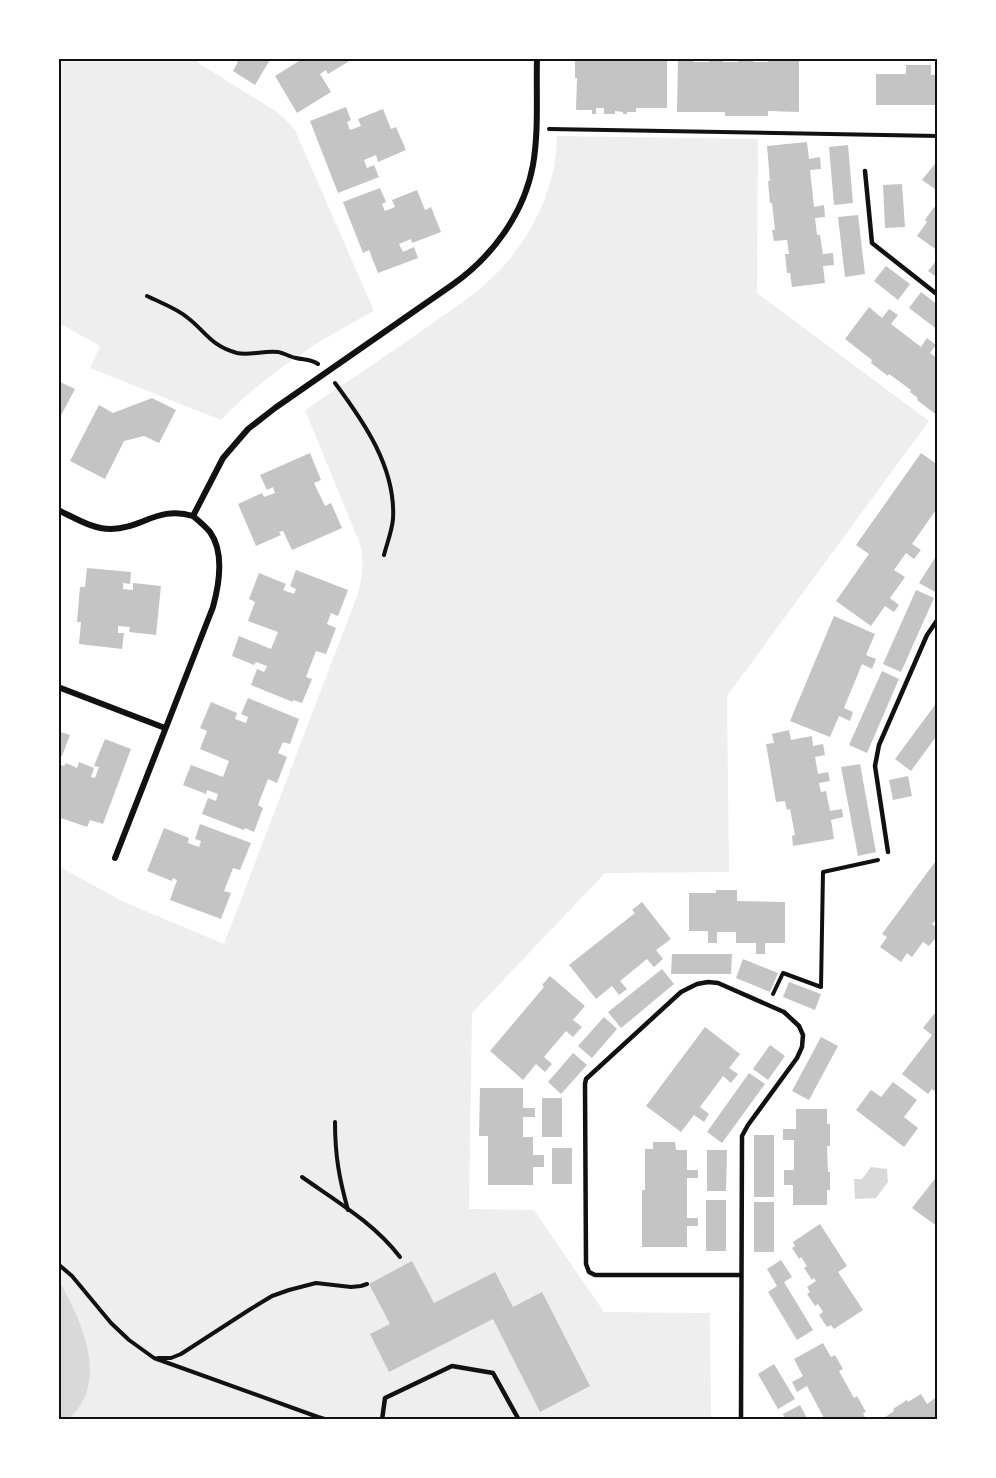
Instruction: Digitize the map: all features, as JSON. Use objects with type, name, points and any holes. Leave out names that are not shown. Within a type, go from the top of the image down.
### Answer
[{"type":"street","points":[[193,516],[223,458],[235,443],[263,417],[462,278],[487,255],[510,223],[524,194],[533,166],[537,58]]},
{"type":"street","points":[[58,510],[81,521],[113,529],[163,514],[183,513],[193,516],[211,533],[219,561],[217,593],[213,607],[115,858]]},
{"type":"street","points":[[58,687],[165,728]]},
{"type":"lane","points":[[865,171],[873,243],[938,295]]},
{"type":"lane","points":[[888,852],[875,766],[876,755],[925,640],[938,619]]},
{"type":"lane","points":[[741,1275],[595,1275],[589,1272],[586,1264],[585,1084],[587,1077],[681,992],[697,984],[708,982],[718,983],[784,1012],[801,1030],[803,1041],[797,1058],[742,1136],[741,1419]]},
{"type":"lane","points":[[382,1419],[385,1398],[452,1366],[493,1372],[519,1419]]},
{"type":"path","points":[[536,129],[938,136]]},
{"type":"path","points":[[147,296],[182,314],[212,342],[220,346],[238,353],[278,352],[299,359],[309,359],[326,372],[361,421],[386,470],[392,496],[393,519],[384,555]]},
{"type":"path","points":[[768,1005],[783,973],[821,987],[823,872],[878,860]]},
{"type":"path","points":[[335,1122],[336,1158],[348,1210]]},
{"type":"path","points":[[302,1177],[370,1225],[400,1257]]},
{"type":"path","points":[[58,1264],[72,1276],[111,1323],[129,1340],[154,1358],[307,1414],[328,1419]]},
{"type":"path","points":[[154,1358],[171,1358],[181,1354],[249,1310],[289,1290],[316,1283],[351,1287],[367,1284]]},
{"type":"shaded area","points":[[59,58],[192,59],[277,112],[295,130],[374,311],[333,334],[274,373],[221,420],[90,368],[100,346],[59,323]]},
{"type":"shaded area","points":[[557,136],[758,139],[757,293],[929,421],[727,696],[729,872],[605,873],[472,1013],[469,1209],[534,1210],[604,1312],[710,1313],[711,1419],[59,1419],[58,866],[124,902],[224,944],[357,596],[362,577],[360,544],[305,410],[460,304],[506,264],[539,213],[552,175]]},
{"type":"shaded area","points":[[871,1167],[887,1169],[888,1182],[876,1198],[855,1199],[854,1179],[862,1179]]},
{"type":"shaded area","points":[[58,1279],[83,1331],[90,1369],[88,1388],[81,1404],[68,1419],[59,1419]]},
{"type":"building","points":[[233,58],[271,58],[255,85],[233,71],[238,62]]},
{"type":"building","points":[[304,58],[350,58],[351,60],[328,74],[326,70],[320,74],[331,92],[297,113],[275,76]]},
{"type":"building","points":[[575,58],[667,59],[667,108],[636,108],[636,112],[627,112],[627,114],[615,111],[615,114],[604,114],[604,108],[596,108],[596,114],[592,114],[592,110],[576,110]]},
{"type":"building","points":[[678,58],[693,58],[693,62],[709,62],[709,58],[723,58],[723,62],[738,62],[738,58],[753,58],[753,62],[768,62],[768,58],[799,61],[799,112],[768,111],[768,116],[725,116],[725,112],[677,112]]},
{"type":"building","points":[[906,65],[931,65],[931,75],[938,75],[938,105],[876,105],[876,74],[906,74]]},
{"type":"building","points":[[346,107],[351,120],[347,122],[350,130],[361,126],[358,119],[383,109],[391,129],[396,127],[406,150],[378,162],[376,155],[364,160],[367,168],[374,165],[379,177],[338,193],[310,121]]},
{"type":"building","points":[[807,142],[809,159],[820,157],[821,169],[810,170],[814,207],[824,205],[825,217],[815,218],[817,235],[820,235],[823,254],[833,253],[834,265],[823,266],[825,283],[792,287],[790,273],[787,273],[785,254],[789,254],[787,240],[774,241],[772,230],[775,230],[772,203],[770,203],[767,146]]},
{"type":"building","points":[[848,145],[853,203],[834,205],[829,147]]},
{"type":"building","points":[[938,160],[938,191],[922,180]]},
{"type":"building","points":[[902,184],[905,227],[885,228],[883,185]]},
{"type":"building","points":[[380,188],[386,202],[382,204],[385,211],[395,207],[392,200],[417,190],[425,210],[431,207],[441,232],[412,243],[411,239],[399,244],[403,252],[414,247],[418,258],[378,273],[369,250],[363,253],[343,202]]},
{"type":"building","points":[[934,207],[938,208],[938,251],[917,236]]},
{"type":"building","points":[[858,215],[865,274],[845,277],[838,217]]},
{"type":"building","points":[[938,258],[938,278],[928,271]]},
{"type":"building","points":[[886,266],[910,284],[898,300],[874,281]]},
{"type":"building","points":[[921,292],[938,305],[938,330],[909,308]]},
{"type":"building","points":[[869,307],[882,318],[889,309],[898,315],[891,324],[921,347],[927,338],[936,345],[930,353],[938,359],[938,416],[917,400],[918,398],[910,392],[911,390],[871,363],[872,360],[845,339]]},
{"type":"building","points":[[58,381],[75,389],[58,421]]},
{"type":"building","points":[[152,398],[176,410],[159,443],[144,436],[124,441],[105,479],[70,461],[99,405],[113,413]]},
{"type":"building","points":[[310,453],[321,480],[314,483],[325,506],[331,503],[342,528],[292,550],[283,531],[279,532],[281,535],[256,546],[238,504],[262,493],[264,497],[275,493],[273,487],[267,490],[260,475]]},
{"type":"building","points":[[921,453],[938,465],[938,507],[912,544],[921,550],[914,559],[906,553],[894,570],[905,577],[890,598],[899,605],[894,612],[885,606],[871,626],[836,601],[869,554],[856,545]]},
{"type":"building","points":[[938,553],[938,591],[937,593],[919,583]]},
{"type":"building","points":[[87,568],[131,572],[130,584],[123,583],[123,589],[133,590],[133,583],[161,586],[156,635],[129,632],[130,627],[118,626],[118,633],[124,633],[122,649],[79,644],[81,622],[77,622],[80,587],[85,587]]},
{"type":"building","points":[[296,570],[348,590],[338,616],[331,613],[327,624],[336,628],[326,654],[316,651],[306,677],[312,679],[302,703],[293,700],[293,702],[251,685],[257,669],[264,672],[267,666],[256,662],[254,665],[232,656],[239,636],[271,649],[278,632],[248,621],[255,602],[249,599],[259,573],[286,584],[283,590],[294,594],[296,589],[290,586]]},
{"type":"building","points":[[916,590],[934,598],[901,672],[883,664]]},
{"type":"building","points":[[834,616],[875,634],[866,655],[876,659],[872,669],[862,664],[844,708],[853,712],[850,721],[839,716],[830,737],[790,721]]},
{"type":"building","points":[[882,671],[899,679],[867,753],[849,745]]},
{"type":"building","points":[[248,698],[299,719],[290,744],[283,742],[278,753],[287,757],[277,783],[268,779],[258,805],[263,808],[254,832],[202,814],[208,798],[216,801],[218,794],[207,790],[206,794],[183,785],[191,765],[223,777],[229,761],[200,749],[207,731],[200,728],[211,702],[237,713],[235,719],[246,723],[248,717],[241,714]]},
{"type":"building","points":[[938,701],[938,734],[911,771],[895,759]]},
{"type":"building","points":[[789,730],[791,740],[812,736],[813,746],[823,744],[825,755],[815,757],[818,774],[828,772],[830,781],[819,783],[821,792],[826,791],[830,811],[842,809],[843,817],[831,820],[834,839],[793,846],[792,836],[795,835],[790,809],[787,810],[785,801],[776,802],[766,744],[774,743],[772,734]]},
{"type":"building","points":[[58,731],[70,735],[62,756],[58,755]]},
{"type":"building","points":[[105,739],[131,749],[103,824],[90,820],[87,827],[58,817],[58,764],[64,766],[66,763],[77,768],[79,762],[94,768],[91,777],[95,778],[99,767],[94,766]]},
{"type":"building","points":[[860,764],[876,852],[858,856],[841,767]]},
{"type":"building","points":[[908,776],[912,796],[893,800],[889,780]]},
{"type":"building","points":[[200,824],[251,843],[240,870],[233,868],[224,891],[231,893],[221,919],[170,900],[177,880],[173,878],[172,881],[147,871],[164,828],[189,838],[188,843],[199,847],[201,841],[195,839]]},
{"type":"building","points":[[938,858],[938,917],[932,924],[938,929],[938,935],[929,946],[923,942],[912,957],[907,953],[901,962],[880,947],[887,937],[882,934]]},
{"type":"building","points":[[716,890],[737,890],[737,901],[785,902],[785,943],[765,943],[765,954],[756,954],[756,943],[736,943],[736,932],[717,932],[717,943],[708,943],[708,931],[689,931],[689,893],[716,893]]},
{"type":"building","points":[[642,902],[671,939],[656,950],[663,959],[654,967],[647,959],[620,981],[627,989],[619,995],[612,986],[596,999],[569,965],[635,913],[632,910]]},
{"type":"building","points":[[672,954],[732,954],[731,974],[671,974]]},
{"type":"building","points":[[743,959],[778,973],[770,992],[736,978]]},
{"type":"building","points":[[662,969],[674,984],[621,1028],[608,1012]]},
{"type":"building","points":[[550,976],[585,1006],[573,1020],[582,1027],[573,1037],[566,1031],[544,1057],[552,1064],[545,1072],[536,1064],[523,1080],[490,1051],[544,987],[542,985]]},
{"type":"building","points":[[789,982],[821,994],[815,1010],[783,997]]},
{"type":"building","points":[[938,1009],[938,1090],[936,1092],[932,1089],[928,1094],[902,1074],[932,1035],[923,1028]]},
{"type":"building","points":[[604,1017],[617,1029],[592,1058],[578,1046]]},
{"type":"building","points":[[705,1027],[740,1054],[729,1068],[738,1074],[731,1083],[723,1076],[700,1107],[709,1114],[704,1122],[694,1115],[681,1132],[646,1106]]},
{"type":"building","points":[[821,1037],[838,1046],[809,1100],[792,1091]]},
{"type":"building","points":[[770,1045],[785,1056],[768,1080],[753,1069]]},
{"type":"building","points":[[573,1053],[587,1065],[561,1094],[548,1082]]},
{"type":"building","points":[[749,1073],[765,1084],[722,1143],[707,1132]]},
{"type":"building","points":[[893,1082],[917,1100],[904,1117],[918,1128],[904,1147],[856,1110],[871,1090],[881,1097]]},
{"type":"building","points":[[480,1088],[523,1088],[523,1108],[535,1108],[535,1117],[523,1117],[523,1137],[533,1137],[533,1155],[544,1155],[544,1167],[533,1167],[533,1185],[488,1185],[488,1136],[479,1136]]},
{"type":"building","points":[[542,1098],[562,1098],[562,1137],[542,1137]]},
{"type":"building","points":[[796,1109],[827,1109],[827,1124],[830,1124],[830,1146],[827,1146],[830,1190],[827,1190],[827,1205],[793,1205],[793,1185],[784,1185],[784,1170],[794,1170],[794,1140],[783,1140],[783,1129],[796,1129]]},
{"type":"building","points":[[754,1135],[774,1135],[774,1197],[754,1197]]},
{"type":"building","points":[[653,1142],[675,1142],[676,1150],[687,1150],[687,1170],[698,1170],[698,1178],[687,1178],[687,1218],[698,1218],[698,1226],[687,1226],[687,1247],[642,1247],[645,1149],[653,1149]]},
{"type":"building","points":[[552,1148],[572,1148],[572,1184],[552,1184]]},
{"type":"building","points":[[707,1150],[727,1150],[726,1191],[707,1191]]},
{"type":"building","points":[[938,1175],[938,1227],[912,1208]]},
{"type":"building","points":[[706,1200],[726,1200],[726,1251],[706,1251]]},
{"type":"building","points":[[754,1202],[774,1202],[774,1252],[754,1252]]},
{"type":"building","points":[[820,1224],[847,1266],[838,1272],[863,1310],[834,1329],[831,1325],[827,1327],[819,1315],[823,1312],[818,1304],[815,1306],[807,1294],[810,1292],[807,1287],[816,1281],[814,1278],[812,1280],[804,1268],[807,1266],[792,1248],[795,1246],[793,1242]]},
{"type":"building","points":[[781,1260],[792,1277],[784,1282],[813,1330],[797,1340],[768,1292],[777,1286],[767,1269]]},
{"type":"building","points":[[412,1261],[434,1303],[495,1272],[513,1307],[542,1292],[590,1386],[540,1412],[493,1319],[389,1372],[370,1334],[390,1324],[369,1284]]},
{"type":"building","points":[[823,1343],[831,1357],[835,1355],[843,1369],[839,1371],[854,1398],[857,1396],[866,1412],[863,1413],[866,1420],[825,1420],[807,1386],[797,1392],[792,1382],[803,1376],[794,1359]]},
{"type":"building","points":[[774,1364],[795,1399],[778,1409],[758,1374]]},
{"type":"building","points":[[921,1394],[927,1404],[938,1396],[938,1420],[881,1420],[894,1411],[893,1409]]},
{"type":"building","points":[[800,1405],[808,1420],[785,1420],[783,1414]]}]
